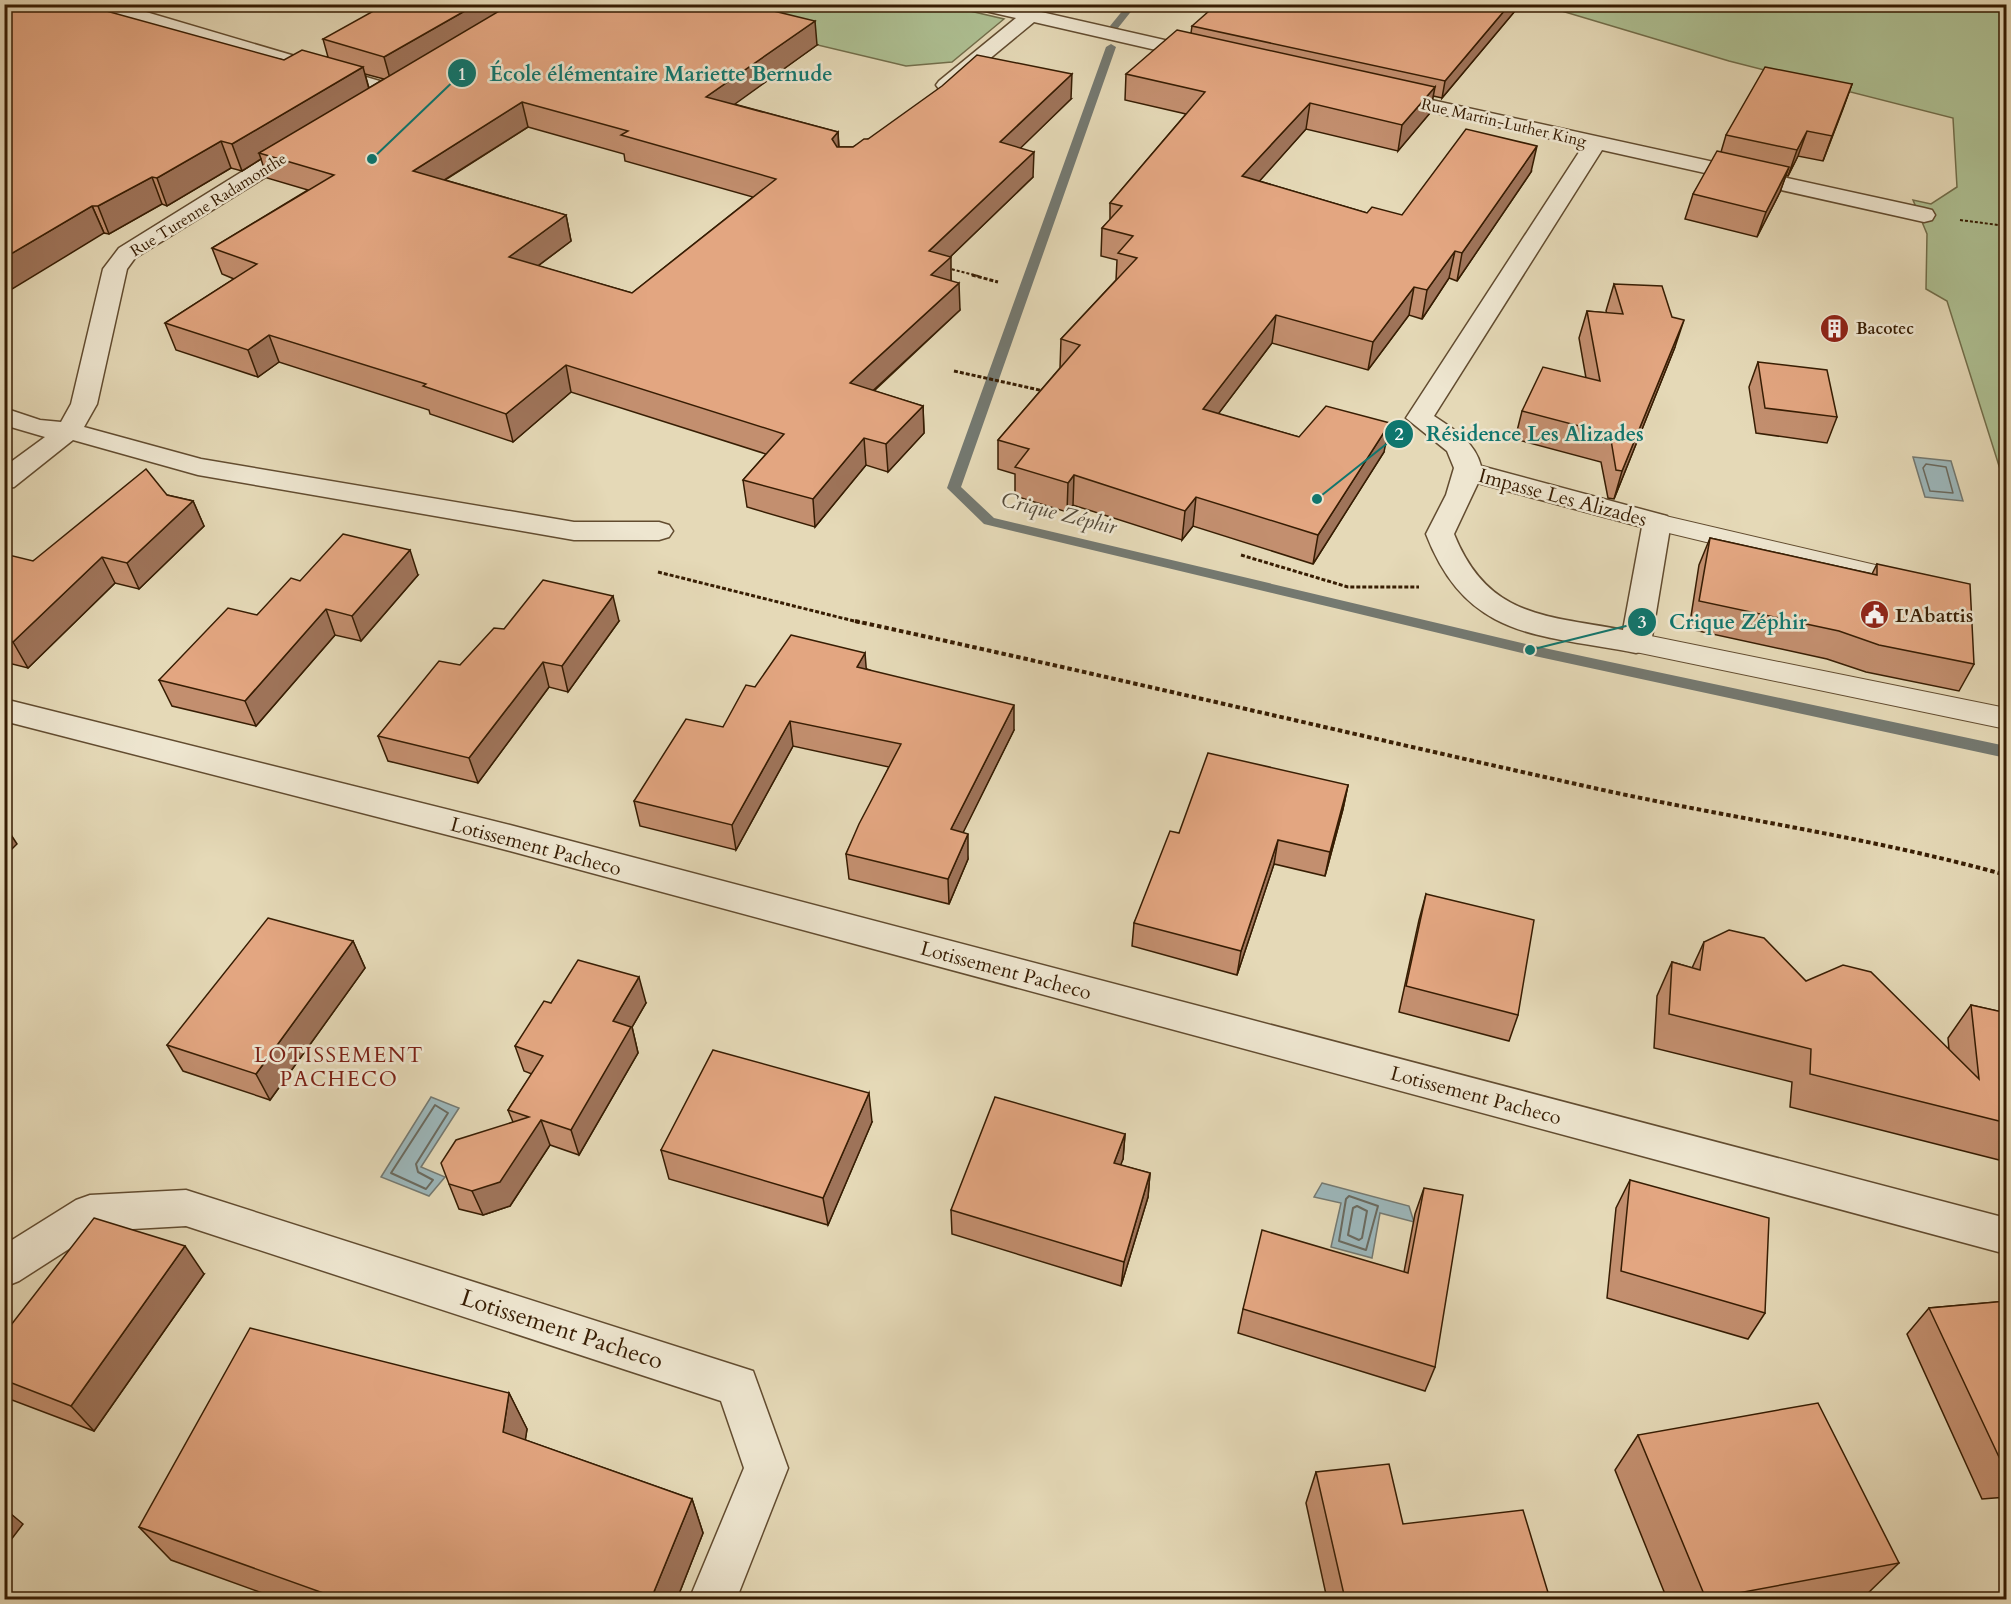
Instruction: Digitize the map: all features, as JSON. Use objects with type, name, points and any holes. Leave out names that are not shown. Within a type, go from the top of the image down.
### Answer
[{"type":"street","points":[[90,4],[107,7],[393,91]]},
{"type":"street","points":[[979,4],[1224,60]]},
{"type":"street","points":[[927,100],[1030,16]]},
{"type":"street","points":[[366,106],[412,80]]},
{"type":"street","name":"Rue Martin-Luther King","points":[[1364,91],[1924,214]]},
{"type":"street","name":"Rue Turenne Radamonthe","points":[[69,430],[84,404],[115,269],[127,253],[321,133]]},
{"type":"street","name":"Impasse Les Alizades","points":[[1470,472],[1658,522],[1636,643],[1547,625],[1500,611],[1471,588],[1450,562],[1440,534],[1470,472],[1466,455],[1446,434],[1419,418],[1596,143]]},
{"type":"street","points":[[4,416],[36,428],[69,430],[198,466],[573,531],[659,531]]},
{"type":"street","points":[[4,481],[69,430]]},
{"type":"street","name":"Lotissement Pacheco","points":[[4,710],[522,841],[2007,1236]]},
{"type":"street","name":"Lotissement Pacheco","points":[[4,1268],[90,1212],[186,1208],[738,1386],[766,1468],[712,1599]]},
{"type":"lane","points":[[1658,522],[1918,584]]},
{"type":"lane","points":[[1636,643],[2007,719]]},
{"type":"path","points":[[1924,214],[2007,226]]},
{"type":"path","points":[[941,266],[998,282]]},
{"type":"path","points":[[954,371],[1052,393]]},
{"type":"path","points":[[1241,555],[1348,587],[1471,588]]},
{"type":"path","points":[[648,570],[817,613],[1056,665],[1405,746],[1688,808],[1949,859],[2007,875]]},
{"type":"green space","points":[[940,4],[1004,19],[952,62],[906,66],[650,5]]},
{"type":"green space","points":[[1519,5],[2006,5],[2006,488],[1947,301],[1926,289],[1927,234],[1913,200],[1931,204],[1957,187],[1953,118],[1729,61],[1555,9]]},
{"type":"water","points":[[1913,457],[1951,461],[1963,501],[1925,497]]},
{"type":"water","points":[[431,1097],[459,1108],[421,1167],[445,1177],[429,1196],[381,1177]]},
{"type":"water","points":[[1322,1183],[1409,1206],[1414,1222],[1380,1213],[1372,1258],[1331,1247],[1341,1203],[1314,1197]]},
{"type":"building","points":[[4,4],[81,4],[284,60],[302,50],[363,67],[232,144],[221,141],[157,178],[152,177],[98,206],[92,206],[4,258]]},
{"type":"building","points":[[386,4],[477,4],[384,57],[323,39]]},
{"type":"building","points":[[511,4],[745,4],[815,21],[706,97],[838,132],[832,139],[837,147],[853,147],[864,139],[868,139],[942,86],[977,55],[1072,74],[1000,142],[1034,152],[929,251],[951,257],[931,275],[959,283],[850,383],[923,406],[886,444],[864,438],[813,499],[743,480],[784,434],[566,365],[506,414],[423,386],[426,384],[269,335],[248,350],[165,323],[257,264],[212,248],[334,175],[259,153]],"holes":[[[522,102],[628,131],[621,135],[776,179],[632,293],[509,257],[566,215],[413,171]]]},
{"type":"building","points":[[1217,4],[1430,4],[1446,10],[1451,4],[1510,4],[1445,81],[1192,26]]},
{"type":"building","points":[[1177,30],[1435,87],[1402,125],[1310,103],[1242,176],[1367,213],[1372,207],[1402,215],[1466,129],[1537,146],[1462,253],[1455,251],[1427,290],[1414,287],[1373,342],[1276,315],[1203,409],[1299,437],[1326,406],[1390,423],[1318,535],[1196,497],[1185,511],[1074,475],[1068,483],[1015,467],[1029,449],[998,440],[1080,345],[1061,339],[1137,258],[1118,253],[1133,236],[1102,228],[1122,206],[1110,203],[1205,92],[1126,74]]},
{"type":"building","points":[[1765,67],[1852,84],[1832,136],[1807,131],[1797,150],[1726,135]]},
{"type":"building","points":[[1717,151],[1789,167],[1766,212],[1693,194]]},
{"type":"building","points":[[1614,284],[1662,286],[1672,317],[1684,320],[1622,471],[1616,470],[1610,434],[1522,411],[1543,367],[1600,381],[1587,311],[1623,314]]},
{"type":"building","points":[[1758,362],[1827,370],[1837,417],[1765,408]]},
{"type":"building","points":[[146,469],[167,495],[193,501],[127,563],[102,557],[13,642],[4,640],[4,559],[9,555],[33,561]]},
{"type":"building","points":[[343,534],[410,550],[352,616],[326,609],[245,701],[159,680],[228,608],[257,615],[291,578],[300,581]]},
{"type":"building","points":[[1710,538],[1877,575],[1877,564],[1970,584],[1974,664],[1879,645],[1839,631],[1699,601]]},
{"type":"building","points":[[543,580],[613,596],[562,666],[543,662],[469,758],[378,736],[439,661],[460,665],[494,628],[504,629]]},
{"type":"building","points":[[791,635],[865,653],[857,667],[1014,705],[951,829],[968,834],[948,879],[846,854],[901,744],[790,721],[732,825],[634,801],[686,719],[723,727],[746,685],[755,687]]},
{"type":"building","points":[[1208,753],[1348,785],[1330,852],[1278,840],[1241,951],[1134,923],[1170,831],[1179,833]]},
{"type":"building","points":[[1426,894],[1534,920],[1518,1015],[1406,986]]},
{"type":"building","points":[[268,918],[353,941],[256,1074],[167,1045]]},
{"type":"building","points":[[1729,930],[1764,938],[1806,981],[1843,965],[1871,972],[1979,1079],[1971,1005],[2007,1013],[2007,1123],[1810,1074],[1811,1049],[1669,1014],[1672,962],[1700,970],[1704,942]]},
{"type":"building","points":[[578,960],[639,977],[613,1021],[631,1027],[571,1130],[541,1120],[500,1182],[472,1191],[449,1184],[441,1163],[456,1140],[529,1117],[508,1110],[543,1056],[515,1046],[544,1001],[551,1003]]},
{"type":"building","points":[[713,1050],[869,1093],[823,1198],[661,1150]]},
{"type":"building","points":[[995,1097],[1125,1134],[1114,1163],[1150,1173],[1124,1262],[951,1210]]},
{"type":"building","points":[[1630,1180],[1769,1218],[1765,1313],[1621,1271]]},
{"type":"building","points":[[1424,1188],[1463,1195],[1435,1367],[1243,1309],[1262,1230],[1408,1273]]},
{"type":"building","points":[[94,1218],[185,1246],[71,1406],[4,1380],[4,1334]]},
{"type":"building","points":[[2007,1301],[2007,1474],[1929,1308]]},
{"type":"building","points":[[250,1328],[509,1393],[503,1432],[692,1499],[651,1599],[340,1599],[139,1527]]},
{"type":"building","points":[[1818,1403],[1899,1563],[1706,1599],[1638,1435]]},
{"type":"building","points":[[1389,1464],[1403,1524],[1523,1510],[1550,1599],[1345,1599],[1316,1472]]},
{"type":"waterway","name":"Crique Zéphir","points":[[1115,26],[1133,4]]},
{"type":"waterway","name":"Crique Zéphir","points":[[1111,47],[954,488],[989,521],[1530,650],[2006,752]]},
{"type":"place","name":"École élémentaire Mariette Bernude","points":[[372,159]]},
{"type":"place","name":"Bacotec","points":[[1835,328]]},
{"type":"place","name":"Résidence Les Alizades","points":[[1317,499]]},
{"type":"place","name":"L'Abattis","points":[[1874,615]]},
{"type":"place","name":"Crique Zéphir","points":[[1530,650]]},
{"type":"district","name":"LOTISSEMENT PACHECO","points":[[339,1067]]}]
